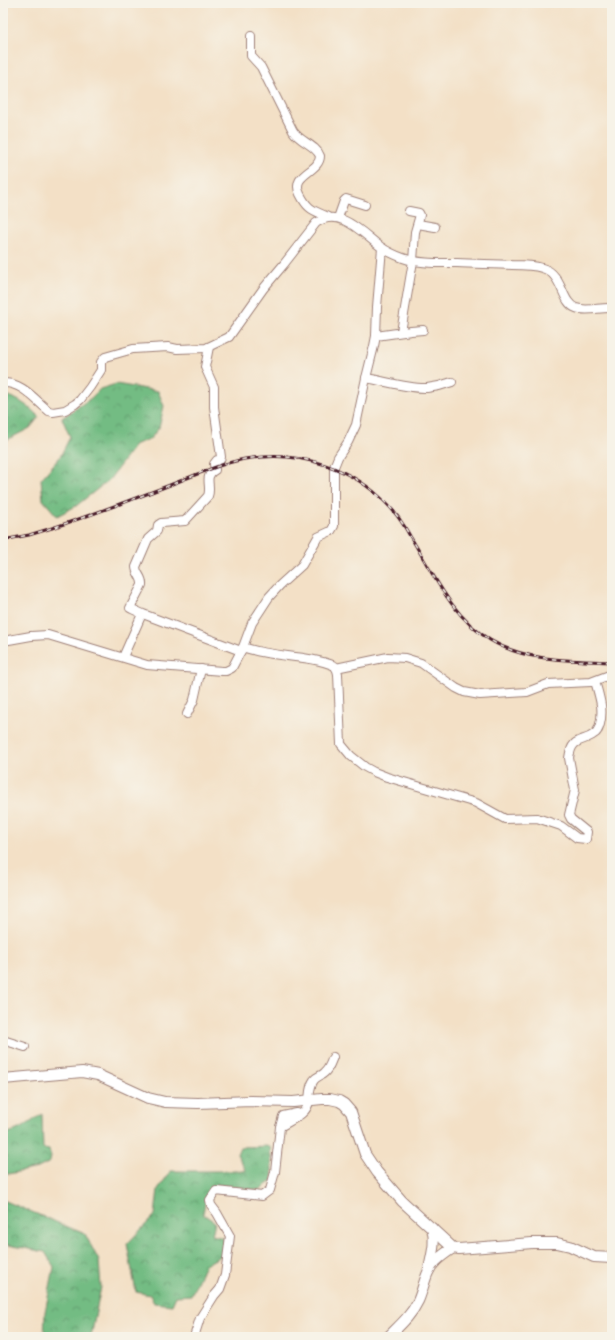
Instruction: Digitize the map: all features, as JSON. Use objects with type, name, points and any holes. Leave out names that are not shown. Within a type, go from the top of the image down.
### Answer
[{"type":"main road","points":[[3,1079],[82,1072],[98,1075],[148,1098],[165,1102],[198,1103],[251,1101],[293,1102],[308,1104],[322,1099],[335,1100],[344,1104],[354,1117],[365,1154],[377,1172],[402,1201],[453,1248],[459,1249],[537,1243],[557,1243],[570,1246],[594,1257],[612,1258]]},
{"type":"main road","points":[[388,1337],[403,1323],[418,1301],[428,1272],[434,1243],[432,1228]]},
{"type":"main road","points":[[428,1272],[435,1262],[453,1248]]},
{"type":"street","points":[[251,36],[251,56],[261,67],[293,131],[300,139],[317,150],[320,156],[318,165],[304,175],[298,184],[299,191],[309,208],[328,217],[338,218],[354,225],[390,253],[413,261],[524,265],[542,268],[548,270],[555,276],[569,303],[574,308],[612,308]]},
{"type":"street","points":[[338,218],[346,198],[365,205]]},
{"type":"street","points":[[401,332],[413,261],[415,232],[418,224],[419,213],[409,211]]},
{"type":"street","points":[[3,383],[9,383],[29,393],[49,411],[60,411],[69,408],[80,400],[90,388],[101,370],[101,362],[105,357],[133,349],[168,347],[177,349],[201,349],[209,347],[229,337],[263,289],[316,223],[323,218],[328,217]]},
{"type":"street","points":[[418,224],[435,227]]},
{"type":"street","points":[[3,641],[48,634],[147,665],[226,671],[232,668],[242,649],[252,623],[269,597],[302,565],[318,537],[331,531],[334,526],[334,467],[356,425],[376,336],[382,248]]},
{"type":"street","points":[[376,336],[423,330]]},
{"type":"street","points":[[209,347],[205,367],[214,387],[214,407],[221,457],[220,460],[217,460],[214,464],[215,470],[209,475],[210,491],[208,496],[185,521],[161,523],[159,524],[157,530],[148,539],[136,567],[136,571],[142,579],[142,585],[130,606],[132,609],[142,614],[242,649],[311,660],[331,665],[336,668],[338,674],[341,744],[359,763],[374,772],[387,777],[476,803],[505,819],[537,818],[561,826],[580,839],[586,839],[587,832],[570,819],[569,815],[575,790],[569,758],[575,743],[595,734],[598,730],[602,708],[595,681]]},
{"type":"street","points":[[366,378],[421,388],[438,386],[452,382]]},
{"type":"street","points":[[123,657],[142,614]]},
{"type":"street","points":[[336,668],[388,657],[405,658],[421,663],[464,692],[480,695],[527,692],[548,684],[595,681],[612,674]]},
{"type":"street","points":[[187,714],[194,700],[201,669]]},
{"type":"street","points":[[3,1040],[25,1047]]},
{"type":"street","points":[[194,1337],[200,1318],[220,1289],[225,1275],[230,1236],[211,1205],[210,1200],[216,1191],[262,1196],[270,1190],[275,1172],[280,1127],[291,1119],[300,1115],[308,1104],[310,1089],[314,1080],[316,1077],[324,1073],[333,1057]]},
{"type":"green space","points":[[116,384],[158,391],[164,406],[159,428],[150,439],[136,444],[109,480],[76,506],[57,516],[43,500],[41,479],[60,457],[70,437],[62,418],[91,398],[100,389]]},
{"type":"green space","points":[[3,394],[22,403],[39,417],[30,428],[3,442]]},
{"type":"green space","points":[[42,1114],[43,1149],[49,1150],[51,1156],[50,1162],[38,1168],[3,1175],[3,1134],[19,1129]]},
{"type":"green space","points":[[270,1146],[273,1180],[259,1190],[220,1185],[207,1191],[203,1214],[215,1222],[212,1235],[224,1238],[222,1255],[205,1265],[191,1295],[176,1296],[172,1305],[154,1303],[150,1295],[136,1292],[127,1244],[155,1215],[158,1189],[171,1171],[246,1171],[237,1154],[240,1147]]},
{"type":"green space","points":[[3,1200],[85,1234],[99,1261],[101,1287],[91,1337],[44,1337],[45,1312],[54,1267],[45,1252],[3,1244]]},
{"type":"railway","points":[[3,540],[29,535],[67,523],[231,462],[270,456],[307,460],[342,472],[373,491],[387,504],[402,523],[444,593],[464,619],[490,640],[504,647],[534,656],[565,660],[612,662]]}]
